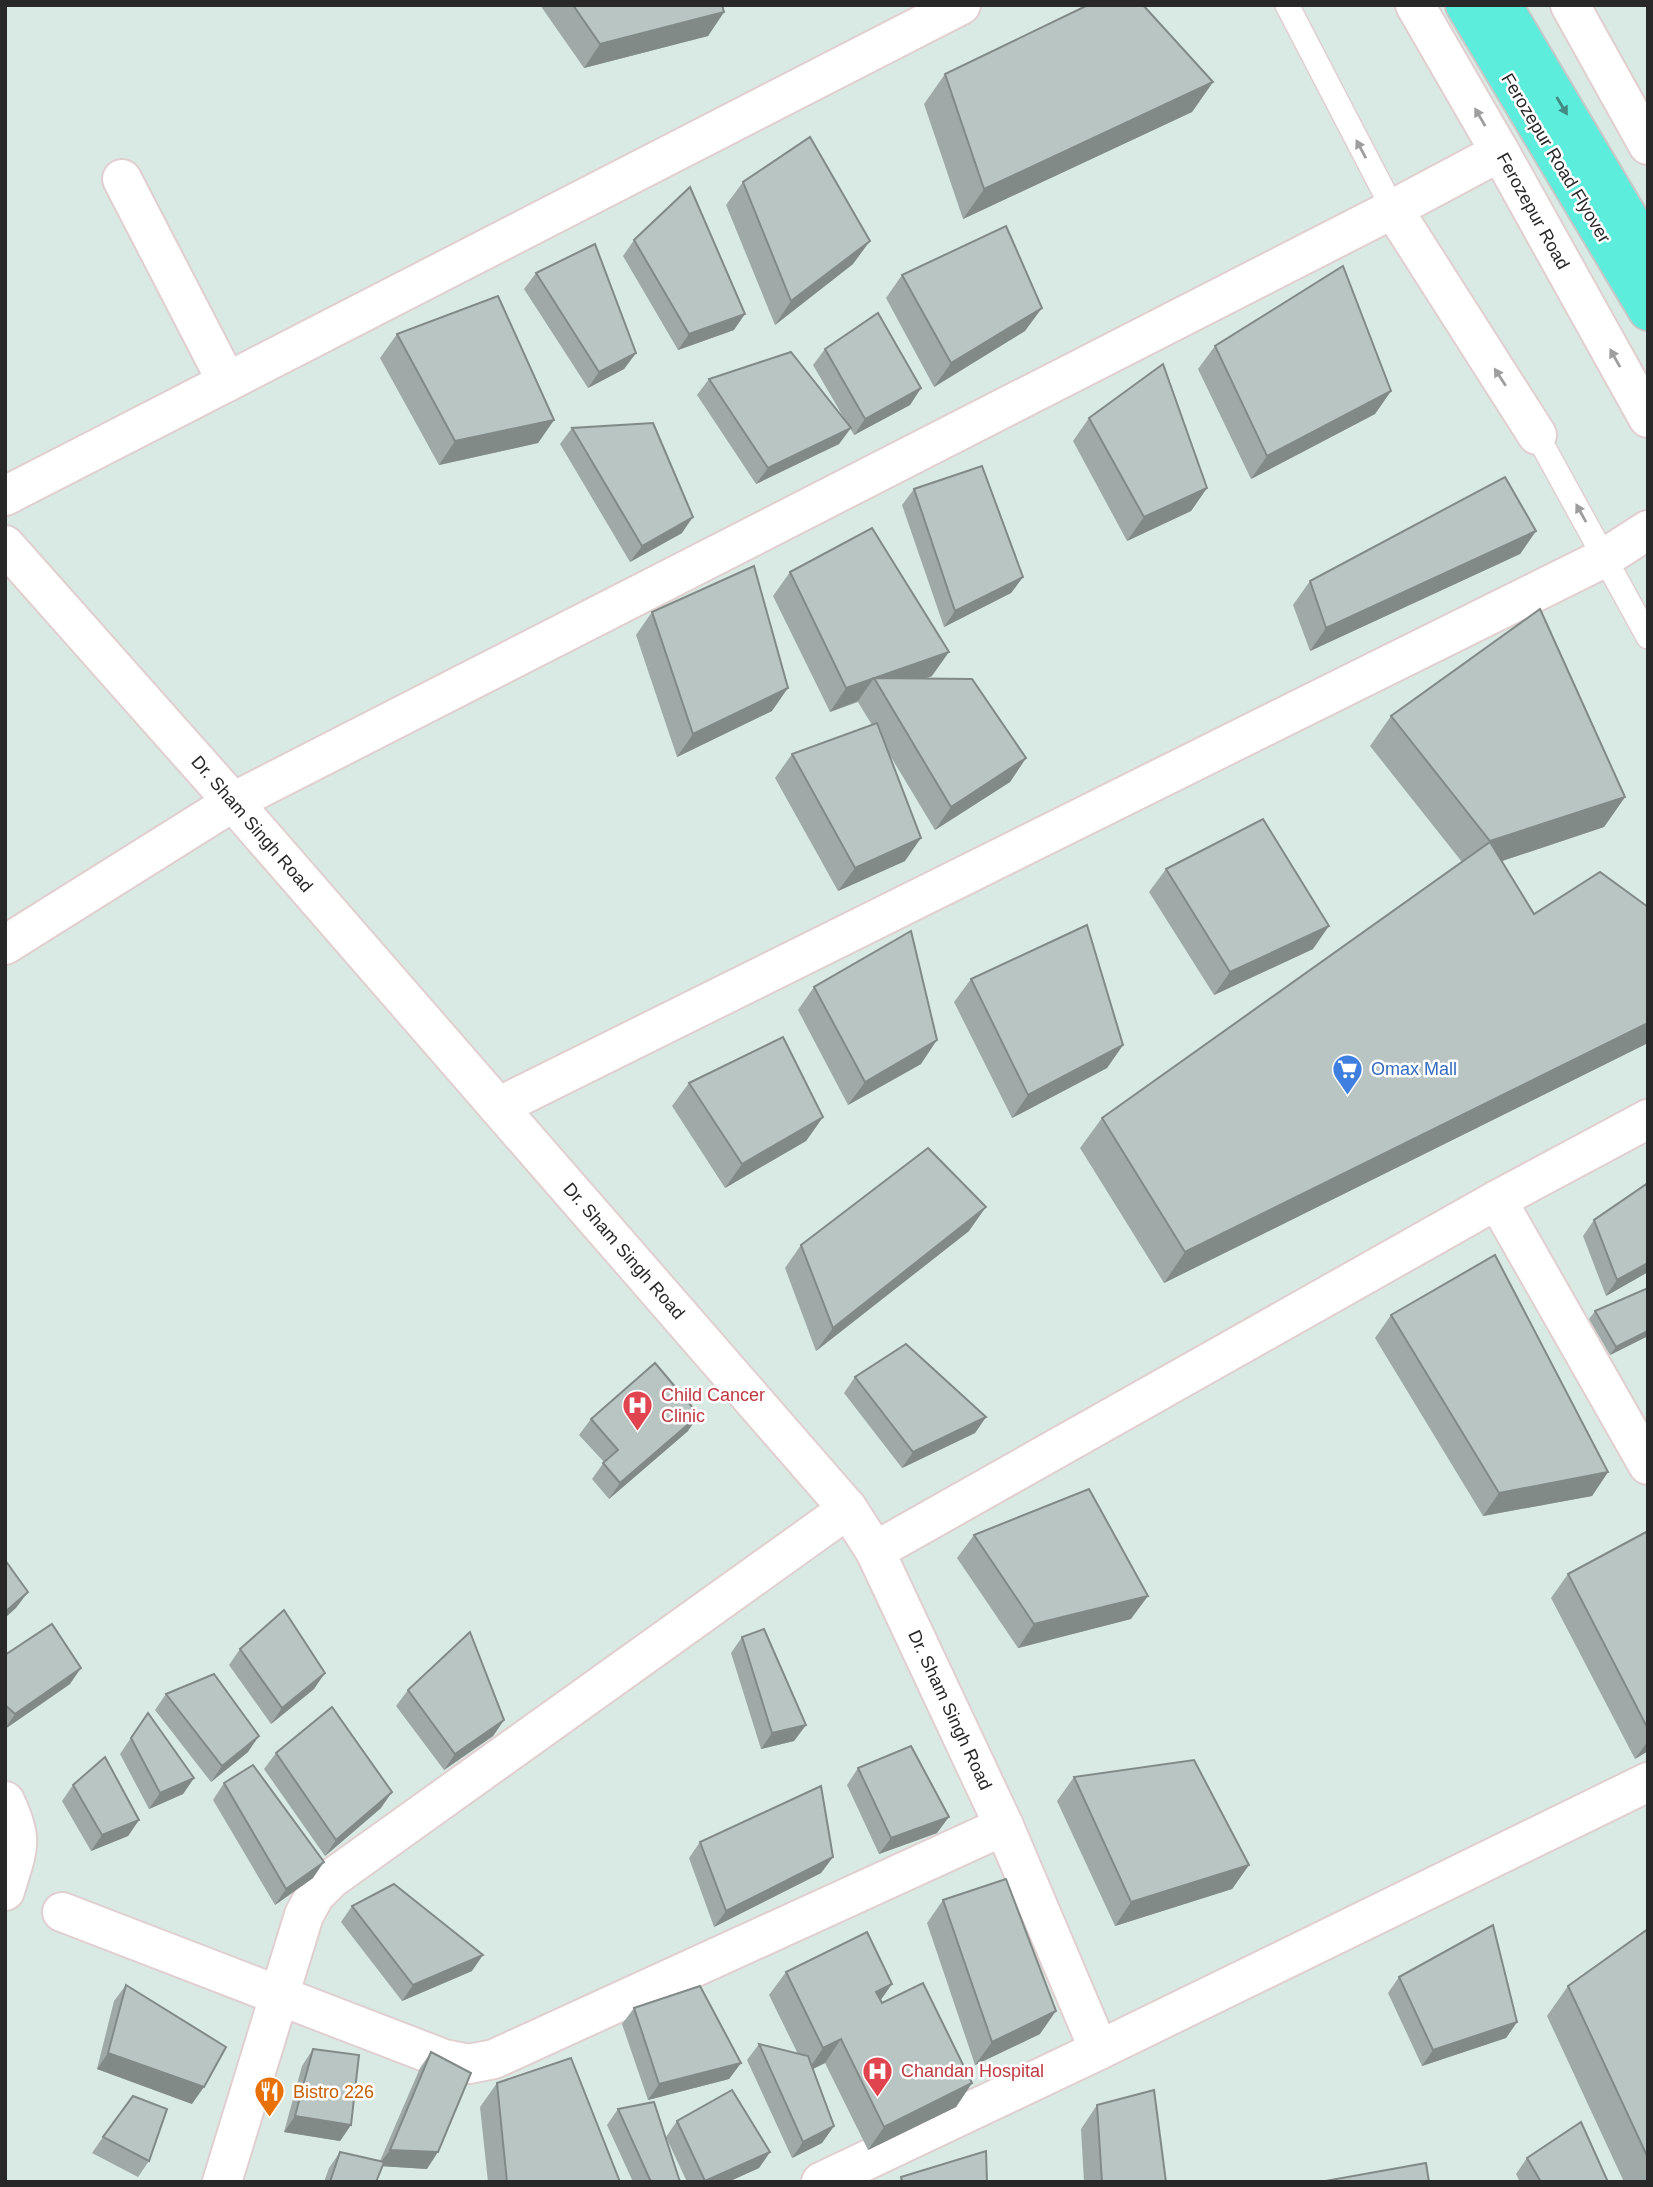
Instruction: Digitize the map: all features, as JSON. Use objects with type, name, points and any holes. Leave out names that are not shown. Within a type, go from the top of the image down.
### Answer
[{"type":"main road","name":"Ferozepur Road Flyover","points":[[1465,5],[1648,311]]},
{"type":"main road","name":"Ferozepur Road Flyover","points":[[1502,5],[1648,251]]},
{"type":"street","points":[[5,496],[961,5]]},
{"type":"street","name":"Ferozepur Road","points":[[1415,5],[1648,418]]},
{"type":"street","points":[[1570,5],[1648,145]]},
{"type":"street","points":[[5,945],[233,802],[1500,152]]},
{"type":"street","points":[[122,179],[228,382]]},
{"type":"street","points":[[1393,209],[1537,435]]},
{"type":"street","points":[[498,1107],[1606,557],[1648,530]]},
{"type":"street","name":"Dr. Sham Singh Road","points":[[5,545],[233,802],[848,1509],[876,1551],[1004,1826],[1098,2050]]},
{"type":"street","points":[[876,1551],[1497,1200],[1648,1119]]},
{"type":"street","points":[[1497,1200],[1648,1465]]},
{"type":"street","points":[[222,2182],[304,1915],[314,1895],[331,1879],[848,1509]]},
{"type":"street","points":[[821,2182],[1648,1782]]},
{"type":"street","points":[[5,1801],[16,1823],[19,1841],[5,1891]]},
{"type":"street","points":[[62,1912],[444,2059],[469,2064],[494,2059],[1004,1826]]},
{"type":"lane","points":[[1287,5],[1393,209]]},
{"type":"lane","points":[[1537,435],[1648,637]]},
{"type":"building","points":[[573,5],[722,5],[724,12],[600,44]]},
{"type":"building","points":[[1088,5],[1143,5],[1213,82],[984,189],[945,74]]},
{"type":"building","points":[[810,137],[870,241],[791,301],[743,182]]},
{"type":"building","points":[[690,187],[745,314],[689,334],[634,240]]},
{"type":"building","points":[[1006,226],[1042,308],[951,363],[902,275]]},
{"type":"building","points":[[595,244],[636,353],[599,372],[536,273]]},
{"type":"building","points":[[1343,266],[1391,391],[1267,456],[1215,346]]},
{"type":"building","points":[[498,296],[554,420],[455,441],[397,334]]},
{"type":"building","points":[[878,313],[921,388],[865,419],[825,349]]},
{"type":"building","points":[[791,352],[851,428],[768,468],[709,379]]},
{"type":"building","points":[[1163,364],[1207,488],[1144,517],[1089,418]]},
{"type":"building","points":[[653,423],[693,517],[642,546],[572,428]]},
{"type":"building","points":[[982,466],[1023,577],[955,611],[914,489]]},
{"type":"building","points":[[1505,477],[1536,531],[1326,628],[1310,581]]},
{"type":"building","points":[[872,528],[949,652],[846,688],[790,572]]},
{"type":"building","points":[[754,566],[788,688],[693,734],[652,612]]},
{"type":"building","points":[[1540,609],[1625,797],[1490,841],[1391,716]]},
{"type":"building","points":[[874,678],[972,679],[1026,758],[951,807]]},
{"type":"building","points":[[877,723],[921,838],[855,868],[792,754]]},
{"type":"building","points":[[1263,819],[1329,926],[1230,972],[1166,869]]},
{"type":"building","name":"Omax Mall","points":[[1490,842],[1534,914],[1600,872],[1648,907],[1648,1023],[1185,1252],[1102,1118]]},
{"type":"building","points":[[1087,925],[1123,1045],[1028,1095],[971,979]]},
{"type":"building","points":[[911,931],[937,1040],[865,1082],[814,987]]},
{"type":"building","points":[[783,1037],[823,1117],[742,1164],[689,1083]]},
{"type":"building","points":[[928,1148],[986,1207],[833,1328],[801,1245]]},
{"type":"building","points":[[1648,1183],[1648,1263],[1617,1280],[1594,1220]]},
{"type":"building","points":[[1495,1255],[1608,1472],[1499,1493],[1391,1315]]},
{"type":"building","points":[[1648,1288],[1648,1331],[1616,1347],[1595,1311]]},
{"type":"building","points":[[906,1344],[986,1417],[913,1452],[855,1377]]},
{"type":"building","points":[[655,1363],[699,1415],[620,1483],[603,1463],[618,1450],[591,1419]]},
{"type":"building","points":[[1089,1489],[1148,1596],[1034,1624],[974,1535]]},
{"type":"building","points":[[1648,1531],[1648,1729],[1568,1574]]},
{"type":"building","points":[[5,1560],[28,1592],[5,1612]]},
{"type":"building","points":[[284,1610],[325,1673],[282,1708],[240,1649]]},
{"type":"building","points":[[52,1624],[81,1668],[15,1714],[5,1705],[5,1655]]},
{"type":"building","points":[[764,1629],[806,1725],[772,1733],[742,1637]]},
{"type":"building","points":[[470,1632],[504,1720],[455,1754],[408,1690]]},
{"type":"building","points":[[214,1674],[259,1736],[222,1766],[166,1694]]},
{"type":"building","points":[[332,1707],[392,1792],[336,1840],[276,1753]]},
{"type":"building","points":[[148,1713],[194,1778],[160,1793],[131,1738]]},
{"type":"building","points":[[911,1746],[949,1817],[891,1838],[858,1768]]},
{"type":"building","points":[[105,1757],[139,1820],[102,1835],[73,1785]]},
{"type":"building","points":[[1194,1760],[1249,1865],[1131,1902],[1074,1777]]},
{"type":"building","points":[[253,1765],[324,1862],[286,1889],[224,1783]]},
{"type":"building","points":[[821,1786],[833,1857],[726,1911],[700,1842]]},
{"type":"building","points":[[1006,1879],[1056,2011],[992,2042],[943,1900]]},
{"type":"building","points":[[394,1884],[483,1955],[413,1985],[352,1906]]},
{"type":"building","points":[[1493,1925],[1517,2022],[1433,2050],[1399,1977]]},
{"type":"building","points":[[1648,1929],[1648,2158],[1568,1986]]},
{"type":"building","points":[[867,1932],[892,1984],[876,1992],[882,2003],[923,1983],[972,2083],[884,2127],[841,2039],[823,2048],[786,1972]]},
{"type":"building","points":[[126,1985],[226,2047],[204,2087],[108,2053]]},
{"type":"building","points":[[700,1986],[741,2063],[659,2084],[634,2008]]},
{"type":"building","points":[[759,2044],[808,2056],[834,2126],[803,2142]]},
{"type":"building","points":[[313,2049],[359,2055],[351,2125],[295,2116]]},
{"type":"building","points":[[431,2052],[471,2073],[438,2152],[390,2150]]},
{"type":"building","points":[[571,2058],[620,2182],[507,2182],[497,2083]]},
{"type":"building","points":[[732,2090],[770,2152],[705,2181],[677,2121]]},
{"type":"building","points":[[1154,2090],[1166,2182],[1102,2182],[1097,2105]]},
{"type":"building","points":[[133,2096],[167,2109],[149,2161],[103,2137]]},
{"type":"building","points":[[654,2102],[680,2182],[651,2182],[618,2109]]},
{"type":"building","points":[[1581,2122],[1608,2182],[1541,2182],[1527,2158]]},
{"type":"building","points":[[986,2151],[987,2182],[902,2182],[901,2177]]},
{"type":"building","points":[[340,2152],[384,2162],[376,2182],[330,2182]]},
{"type":"building","points":[[1426,2163],[1429,2182],[1325,2182],[1325,2181]]},
{"type":"place","name":"Omax Mall","points":[[1348,1096]]},
{"type":"place","name":"Child Cancer Clinic","points":[[638,1432]]},
{"type":"place","name":"Chandan Hospital","points":[[878,2098]]},
{"type":"place","name":"Bistro 226","points":[[270,2119]]}]
